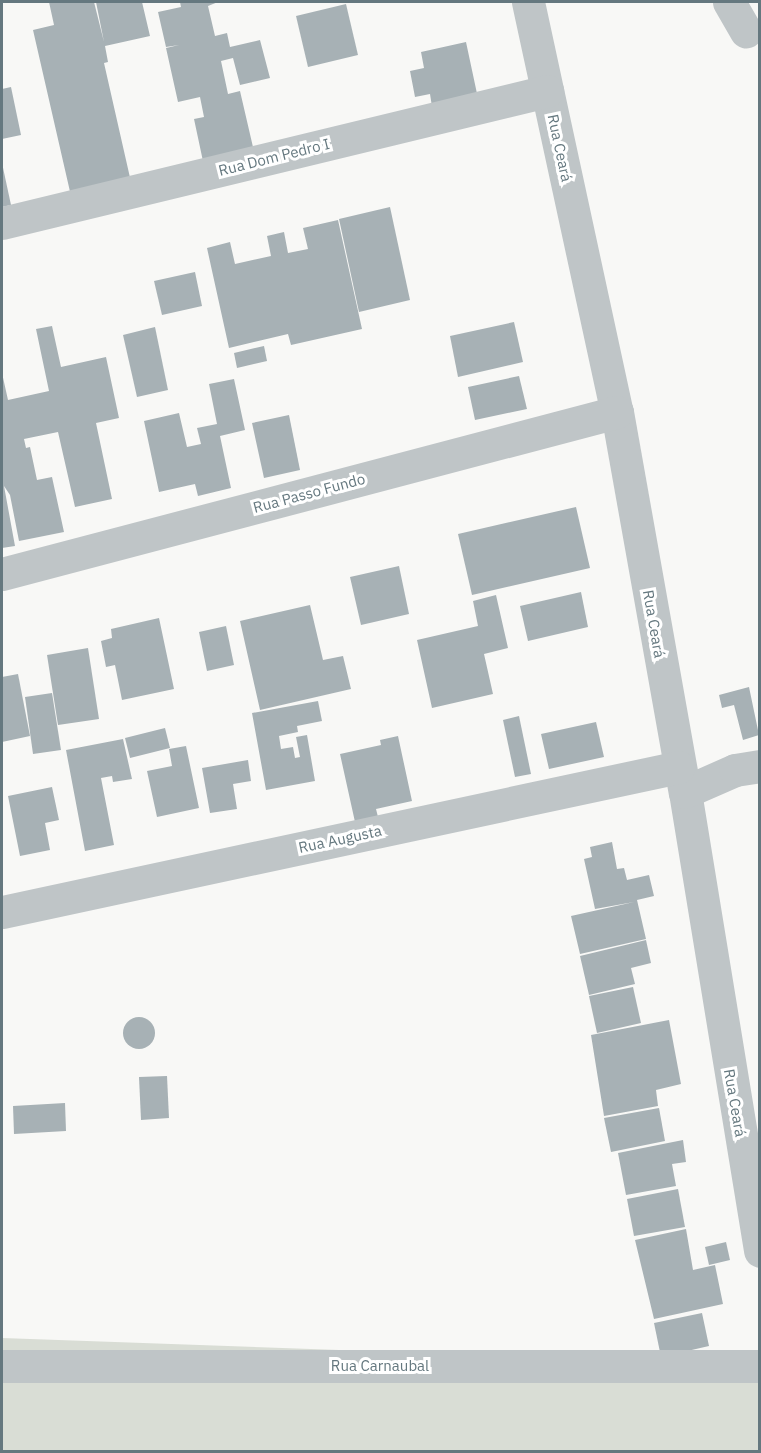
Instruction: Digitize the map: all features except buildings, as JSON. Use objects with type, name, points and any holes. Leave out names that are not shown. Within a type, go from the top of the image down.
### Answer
[{"type":"street","name":"Rua Ceará","points":[[528,2],[617,412],[682,779],[759,1251]]},
{"type":"street","points":[[729,2],[746,32]]},
{"type":"street","name":"Rua Dom Pedro I","points":[[2,223],[547,91]]},
{"type":"street","name":"Rua Passo Fundo","points":[[2,574],[617,412]]},
{"type":"street","name":"Rua Augusta","points":[[2,912],[682,779],[759,766]]},
{"type":"street","name":"Rua Carnaubal","points":[[2,1366],[759,1366]]},
{"type":"shaded area","points":[[2,1338],[648,1361],[759,1360],[759,1451],[2,1452]]}]
